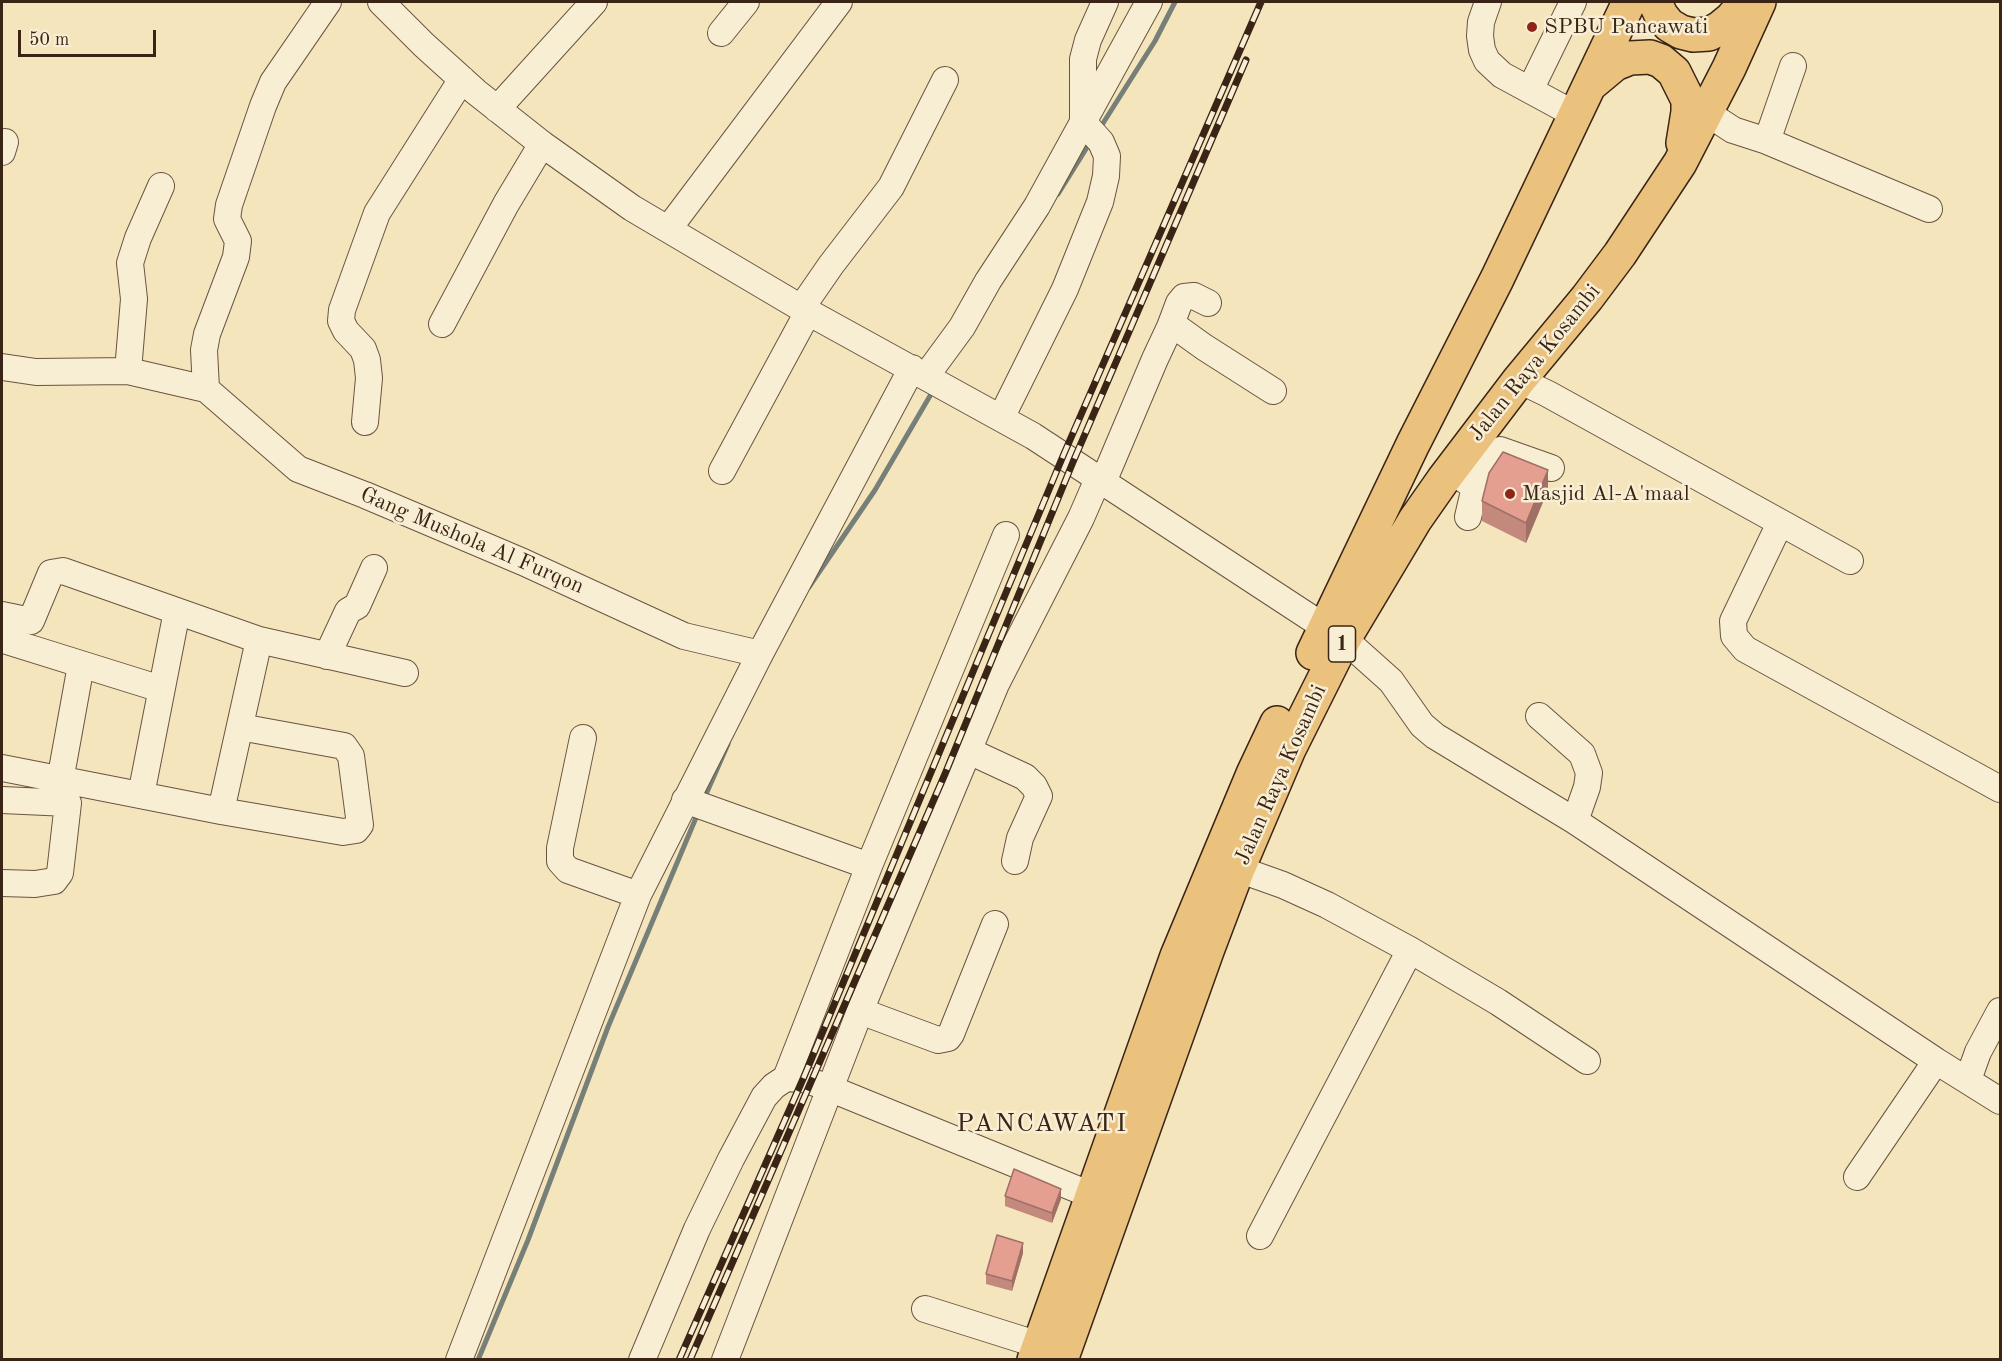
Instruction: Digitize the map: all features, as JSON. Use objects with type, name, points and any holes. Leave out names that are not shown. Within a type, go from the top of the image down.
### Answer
[{"type":"highway","name":"Jalan Raya Kosambi","points":[[1050,1344],[1238,869],[1413,444],[1497,279],[1629,2]]},
{"type":"highway","points":[[1655,2],[1669,25],[1681,32],[1693,35],[1709,34],[1720,28],[1731,20],[1746,2]]},
{"type":"highway","name":"Jalan Raya Kosambi","points":[[1050,1344],[1091,1195],[1177,956],[1253,774],[1335,633],[1415,520],[1462,479],[1519,380],[1594,289],[1680,163],[1759,2]]},
{"type":"highway","points":[[1581,101],[1615,64],[1630,58],[1650,57],[1669,67],[1688,100],[1680,163]]},
{"type":"street","points":[[2,368],[36,372],[128,371],[206,388],[204,350],[207,334],[236,257],[238,241],[227,219],[229,205],[273,82],[328,2]]},
{"type":"street","points":[[497,109],[594,2]]},
{"type":"street","points":[[721,33],[746,2]]},
{"type":"street","points":[[669,228],[839,2]]},
{"type":"street","points":[[459,1359],[638,895],[699,806],[760,654],[924,375],[962,327],[988,281],[1037,206],[1091,131],[1126,43],[1149,2]]},
{"type":"street","points":[[1488,2],[1481,22],[1480,36],[1482,50],[1487,61],[1502,75],[1530,90],[1581,101]]},
{"type":"street","points":[[1530,90],[1573,2]]},
{"type":"street","points":[[384,3],[424,45],[497,109],[632,208],[965,400],[1033,436],[1101,480],[1335,633],[1391,681],[1422,725],[1435,736],[1575,821],[1936,1061],[2001,1101]]},
{"type":"street","points":[[1001,418],[1065,289],[1100,202],[1106,176],[1107,156],[1091,131],[1083,59],[1088,40],[1102,10],[1126,43]]},
{"type":"street","points":[[1767,141],[1793,66]]},
{"type":"street","points":[[365,422],[369,378],[367,360],[363,350],[346,331],[341,321],[342,310],[377,213],[462,79]]},
{"type":"street","points":[[722,471],[805,309],[891,187],[945,80]]},
{"type":"street","points":[[1707,112],[1733,130],[1767,141],[1929,209]]},
{"type":"street","points":[[441,324],[506,204],[542,144]]},
{"type":"street","points":[[128,371],[134,299],[130,263],[138,238],[161,186]]},
{"type":"street","points":[[725,1359],[860,1011],[996,684],[1041,592],[1101,480],[1179,303],[1184,297],[1194,296],[1208,303]]},
{"type":"street","points":[[1170,327],[1179,329],[1273,391]]},
{"type":"street","points":[[1519,380],[1850,561]]},
{"type":"street","name":"Gang Mushola Al Furqon","points":[[206,388],[298,469],[513,558],[684,636],[760,654]]},
{"type":"street","points":[[1468,517],[1462,479],[1500,450],[1551,468]]},
{"type":"street","points":[[1780,523],[1733,621],[1734,636],[1745,649],[2001,789]]},
{"type":"street","points":[[642,1359],[697,1229],[730,1159],[764,1097],[786,1078],[869,866],[1006,535]]},
{"type":"street","points":[[337,658],[348,611],[357,606],[374,568]]},
{"type":"street","points":[[161,689],[81,664],[12,632],[51,573],[63,572],[259,640],[405,673]]},
{"type":"street","points":[[141,795],[177,611]]},
{"type":"street","points":[[221,812],[259,640]]},
{"type":"street","points":[[2,883],[35,884],[54,881],[60,873],[66,789],[81,664]]},
{"type":"street","points":[[1539,716],[1582,754],[1589,773],[1587,787],[1575,821]]},
{"type":"street","points":[[2,768],[66,789],[141,795],[221,812],[343,832],[356,830],[360,825],[351,756],[344,746],[240,727]]},
{"type":"street","points":[[583,738],[560,848],[560,861],[568,870],[638,895]]},
{"type":"street","points":[[969,751],[1025,777],[1035,786],[1039,796],[1020,838],[1015,861]]},
{"type":"street","points":[[2,800],[66,789]]},
{"type":"street","points":[[699,806],[869,866]]},
{"type":"street","points":[[1238,869],[1283,885],[1328,905],[1410,950],[1498,1002],[1587,1062]]},
{"type":"street","points":[[860,1011],[938,1040],[948,1038],[995,924]]},
{"type":"street","points":[[1260,1236],[1410,950]]},
{"type":"street","points":[[1968,1080],[1978,1052],[2001,1011]]},
{"type":"street","points":[[1857,1177],[1936,1061]]},
{"type":"street","points":[[786,1078],[802,1079],[830,1088],[1091,1195]]},
{"type":"street","points":[[925,1309],[1050,1344]]},
{"type":"building","points":[[1503,452],[1548,470],[1526,523],[1482,501],[1489,473]]},
{"type":"building","points":[[1014,1169],[1061,1189],[1052,1213],[1005,1196]]},
{"type":"building","points":[[997,1235],[1023,1243],[1012,1281],[986,1274]]},
{"type":"waterway","points":[[1100,128],[1155,41],[1175,2]]},
{"type":"waterway","points":[[1058,194],[1091,141]]},
{"type":"waterway","points":[[809,587],[875,490],[934,389]]},
{"type":"waterway","points":[[704,799],[728,744]]},
{"type":"waterway","points":[[478,1360],[528,1240],[608,1027],[698,813]]},
{"type":"railway","points":[[679,1360],[803,1079],[1063,456],[1261,2]]},
{"type":"railway","points":[[690,1360],[945,774],[1073,462],[1246,60]]},
{"type":"place","name":"SPBU Pancawati","points":[[1532,27]]},
{"type":"place","name":"Masjid Al-A'maal","points":[[1510,494]]},
{"type":"district","name":"PANCAWATI","points":[[1042,1124]]}]
